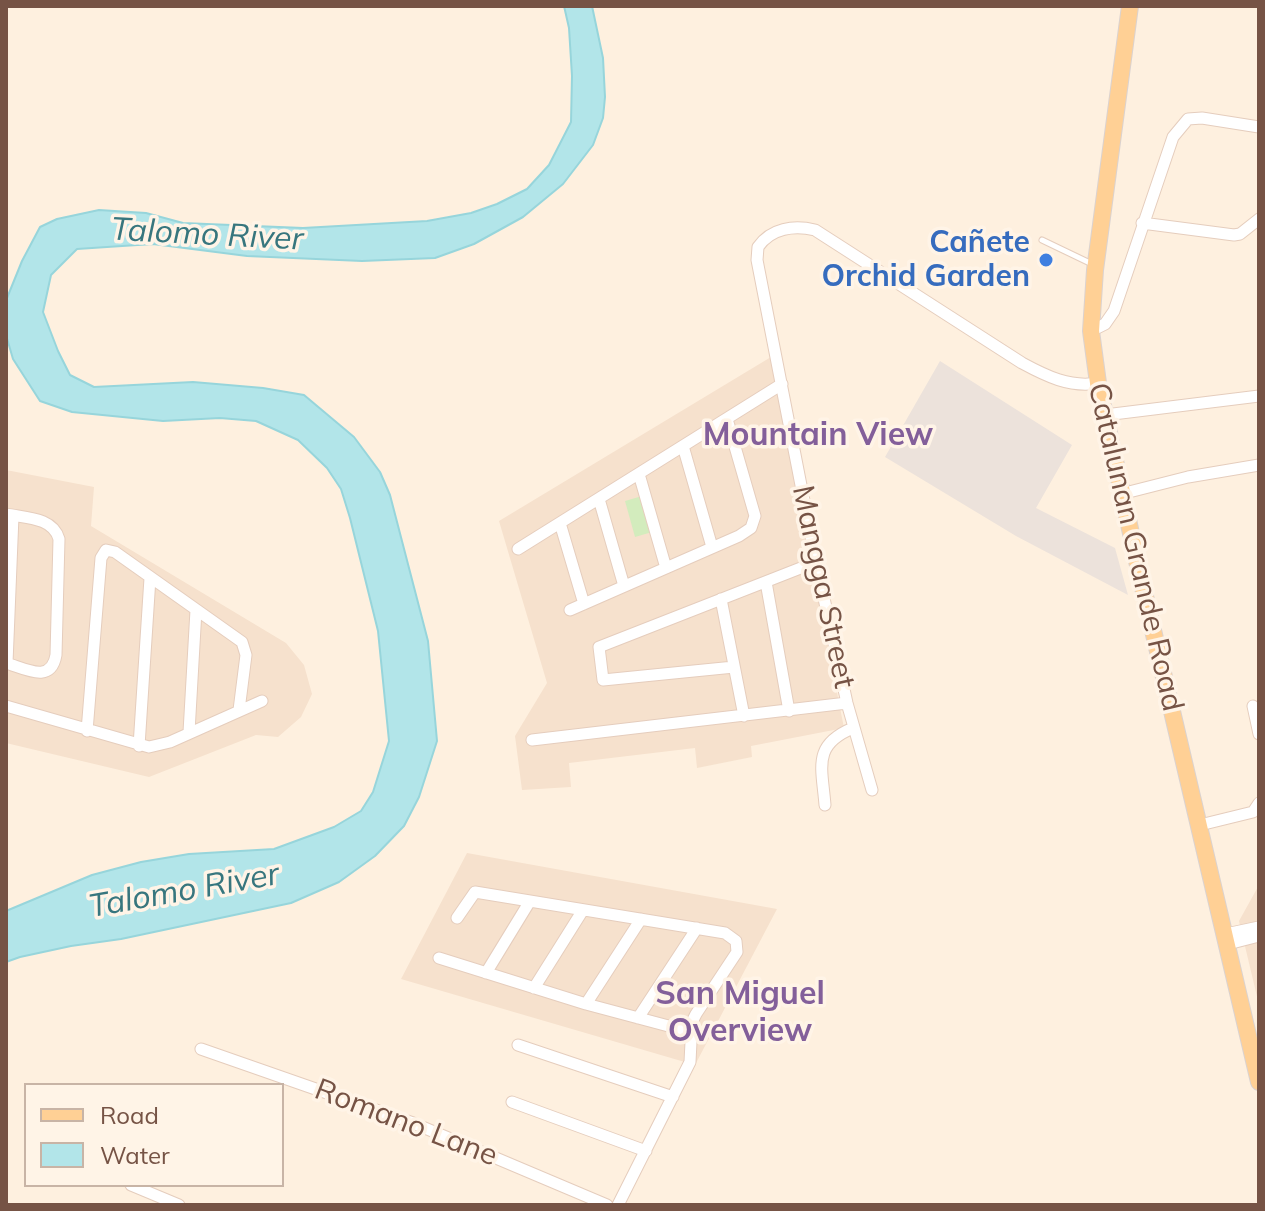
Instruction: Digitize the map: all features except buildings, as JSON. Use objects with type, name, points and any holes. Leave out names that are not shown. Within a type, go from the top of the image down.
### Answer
[{"type":"main road","name":"Catalunan Grande Road","points":[[1130,6],[1095,266],[1091,331],[1098,383],[1121,494],[1259,1082]]},
{"type":"street","points":[[1091,331],[1105,324],[1114,311],[1173,137],[1182,123],[1195,117],[1259,127]]},
{"type":"street","points":[[1142,223],[1234,235],[1259,219]]},
{"type":"street","name":"Mangga Street","points":[[872,790],[853,728],[816,562],[757,260],[758,247],[772,233],[795,227],[815,230],[1044,375],[1075,384],[1098,383]]},
{"type":"street","points":[[518,549],[782,384]]},
{"type":"street","points":[[1105,415],[1259,396]]},
{"type":"street","points":[[570,610],[751,528],[755,516],[727,419]]},
{"type":"street","points":[[683,446],[712,547]]},
{"type":"street","points":[[1121,494],[1188,477],[1259,465]]},
{"type":"street","points":[[639,474],[666,568]]},
{"type":"street","points":[[599,499],[624,586]]},
{"type":"street","points":[[10,515],[48,523],[58,533],[56,655],[53,668],[44,672],[6,663],[10,515]]},
{"type":"street","points":[[560,523],[584,604]]},
{"type":"street","points":[[87,731],[101,558],[106,550],[115,552],[244,645],[246,655],[239,710]]},
{"type":"street","points":[[734,667],[603,680],[599,647],[816,562]]},
{"type":"street","points":[[139,746],[150,578]]},
{"type":"street","points":[[766,582],[789,711]]},
{"type":"street","points":[[721,599],[744,716]]},
{"type":"street","points":[[189,732],[196,610]]},
{"type":"street","points":[[6,706],[139,746],[159,746],[262,701]]},
{"type":"street","points":[[532,740],[847,703]]},
{"type":"street","points":[[1253,706],[1259,734]]},
{"type":"street","points":[[825,805],[822,768],[827,743],[853,728]]},
{"type":"street","points":[[1200,825],[1253,812],[1259,803]]},
{"type":"street","points":[[457,918],[475,892],[697,928],[731,935],[738,946],[696,1014],[691,1032],[690,1062],[618,1205]]},
{"type":"street","points":[[486,973],[530,901]]},
{"type":"street","points":[[534,988],[583,910]]},
{"type":"street","points":[[586,1004],[641,919]]},
{"type":"street","points":[[1227,939],[1259,927]]},
{"type":"street","points":[[638,1018],[697,928]]},
{"type":"street","points":[[1227,939],[1259,936]]},
{"type":"street","points":[[439,958],[586,1004],[691,1032]]},
{"type":"street","points":[[518,1045],[673,1097]]},
{"type":"street","name":"Romano Lane","points":[[201,1049],[413,1123],[607,1205]]},
{"type":"street","points":[[512,1102],[646,1151]]},
{"type":"street","points":[[136,1187],[179,1205]]},
{"type":"lane","points":[[1042,240],[1095,266]]},
{"type":"shaded area","points":[[771,357],[844,728],[751,746],[752,757],[697,768],[695,748],[569,763],[571,787],[522,790],[515,736],[547,683],[499,521]]},
{"type":"shaded area","points":[[940,361],[1072,445],[1036,508],[1115,548],[1128,595],[1016,536],[885,457]]},
{"type":"shaded area","points":[[6,470],[94,487],[91,526],[286,643],[304,665],[312,694],[301,717],[278,737],[256,735],[149,777],[6,743]]},
{"type":"shaded area","points":[[467,853],[777,909],[695,1065],[401,979]]},
{"type":"shaded area","points":[[1259,885],[1259,1005],[1239,921]]},
{"type":"green space","points":[[649,494],[659,530],[635,537],[625,501]]},
{"type":"water","name":"Talomo River","points":[[564,6],[592,6],[603,58],[603,118],[593,145],[563,184],[523,217],[474,244],[435,258],[362,261],[247,256],[153,244],[77,249],[51,275],[43,312],[70,375],[94,387],[193,382],[304,395],[354,437],[380,472],[390,495],[428,641],[437,741],[419,797],[404,826],[375,856],[339,882],[291,903],[121,939],[71,946],[6,962],[6,911],[92,875],[189,854],[274,849],[334,827],[361,811],[373,792],[389,741],[378,631],[341,489],[327,468],[298,440],[256,421],[220,418],[163,421],[72,412],[40,401],[13,359],[6,335],[7,298],[40,227],[57,219],[99,210],[146,213],[183,223],[303,228],[427,221],[471,213],[497,204],[527,189],[549,165],[571,122],[572,76],[569,28]]},
{"type":"place","name":"Cañete Orchid Garden","points":[[1046,260]]},
{"type":"district","name":"Mountain View","points":[[818,435]]},
{"type":"district","name":"San Miguel Overview","points":[[740,1012]]}]
